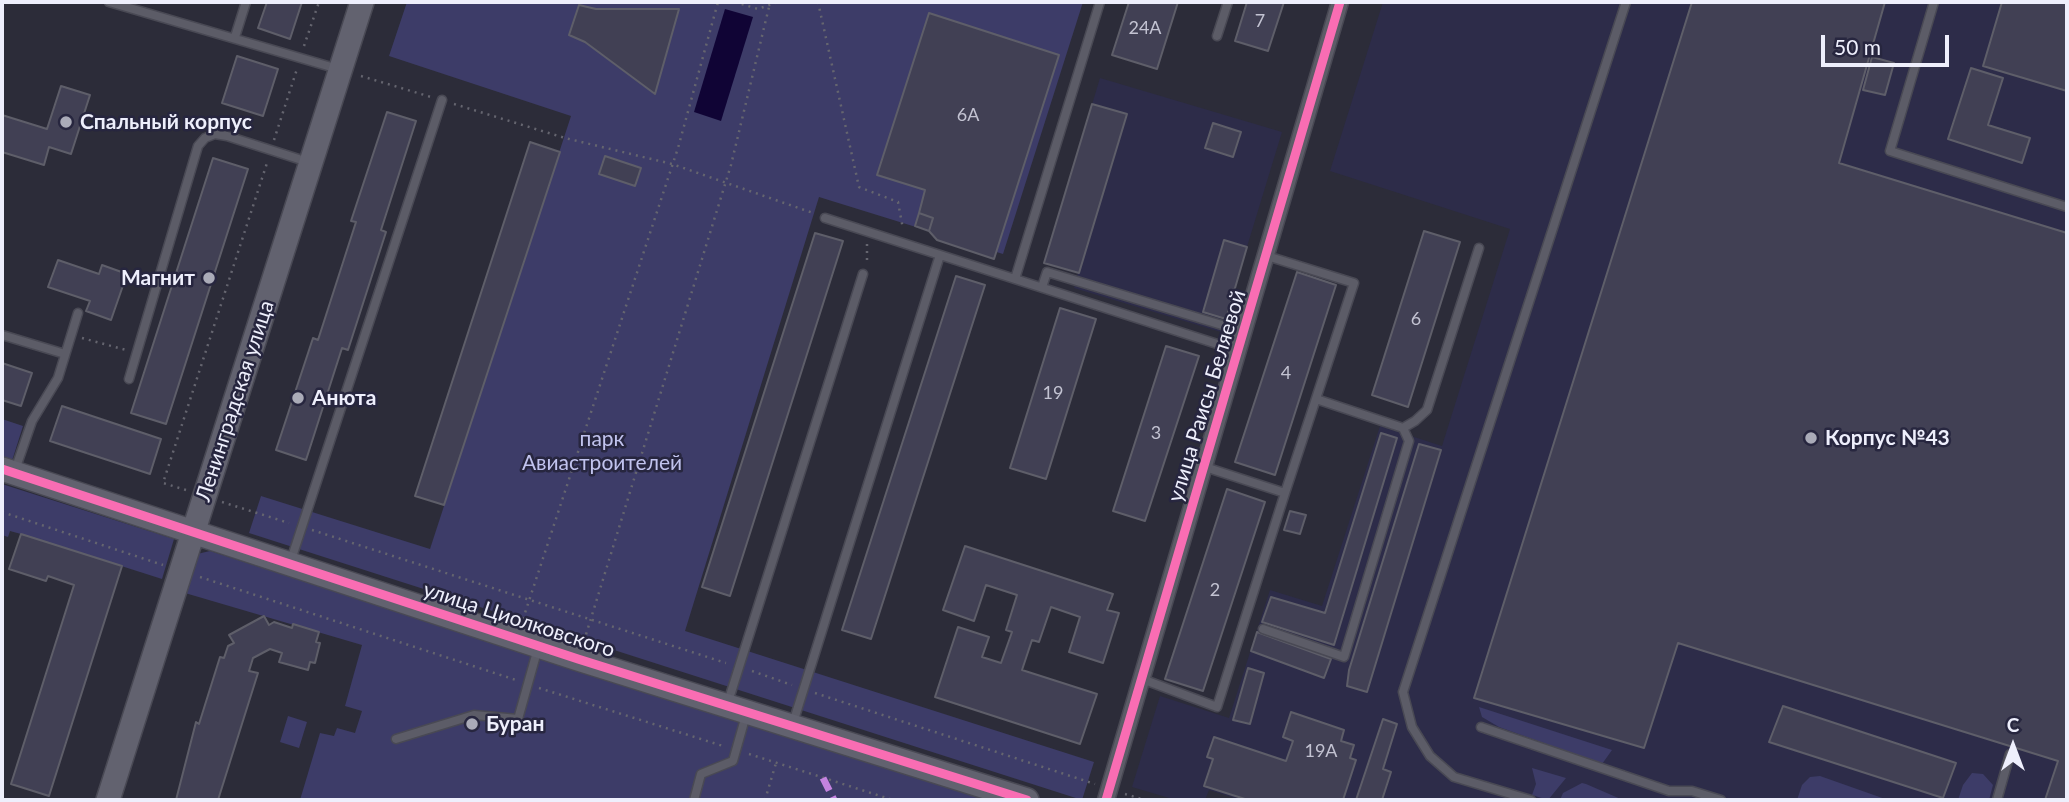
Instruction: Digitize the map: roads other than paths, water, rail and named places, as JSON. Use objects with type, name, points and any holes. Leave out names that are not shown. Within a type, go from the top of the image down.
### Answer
[{"type":"street","name":"Ленинградская улица","points":[[108,800],[362,2]]},
{"type":"street","name":"улица Раисы Беляевой","points":[[1108,795],[1340,2]]},
{"type":"street","name":"улица Циолковского","points":[[8,471],[578,659],[1015,798]]},
{"type":"lane","points":[[109,2],[341,69]]},
{"type":"lane","points":[[235,37],[246,2]]},
{"type":"lane","points":[[1015,279],[1100,2]]},
{"type":"lane","points":[[1217,36],[1228,2]]},
{"type":"lane","points":[[1531,800],[1454,777],[1430,756],[1412,727],[1404,692],[1626,2]]},
{"type":"lane","points":[[1934,2],[1890,151],[2067,206]]},
{"type":"lane","points":[[290,563],[442,100]]},
{"type":"lane","points":[[129,379],[198,146],[205,138],[215,134],[311,163]]},
{"type":"lane","points":[[825,218],[1239,351]]},
{"type":"lane","points":[[1403,428],[1427,410],[1479,248]]},
{"type":"lane","points":[[792,726],[940,255]]},
{"type":"lane","points":[[1142,679],[1217,707],[1354,284],[1267,256]]},
{"type":"lane","points":[[1042,287],[1047,272],[1245,332]]},
{"type":"lane","points":[[694,800],[701,774],[733,761],[740,667],[863,274]]},
{"type":"lane","points":[[8,471],[32,421],[51,393],[78,313]]},
{"type":"lane","points":[[2,335],[65,354]]},
{"type":"lane","points":[[1263,629],[1345,657],[1409,441],[1403,428],[1316,399]]},
{"type":"lane","points":[[1205,467],[1285,493]]},
{"type":"lane","points":[[396,738],[474,715],[518,719],[528,642]]},
{"type":"lane","points":[[1481,727],[1667,796],[1692,791],[1721,800]]},
{"type":"lane","points":[[1997,800],[2010,754]]},
{"type":"place","name":"Спальный корпус","points":[[66,122]]},
{"type":"place","name":"Магнит","points":[[209,278]]},
{"type":"place","name":"Анюта","points":[[298,398]]},
{"type":"place","name":"Корпус №43","points":[[1811,438]]},
{"type":"place","name":"Буран","points":[[472,724]]},
{"type":"park label","name":"парк Авиастроителей","points":[[602,451]]}]
